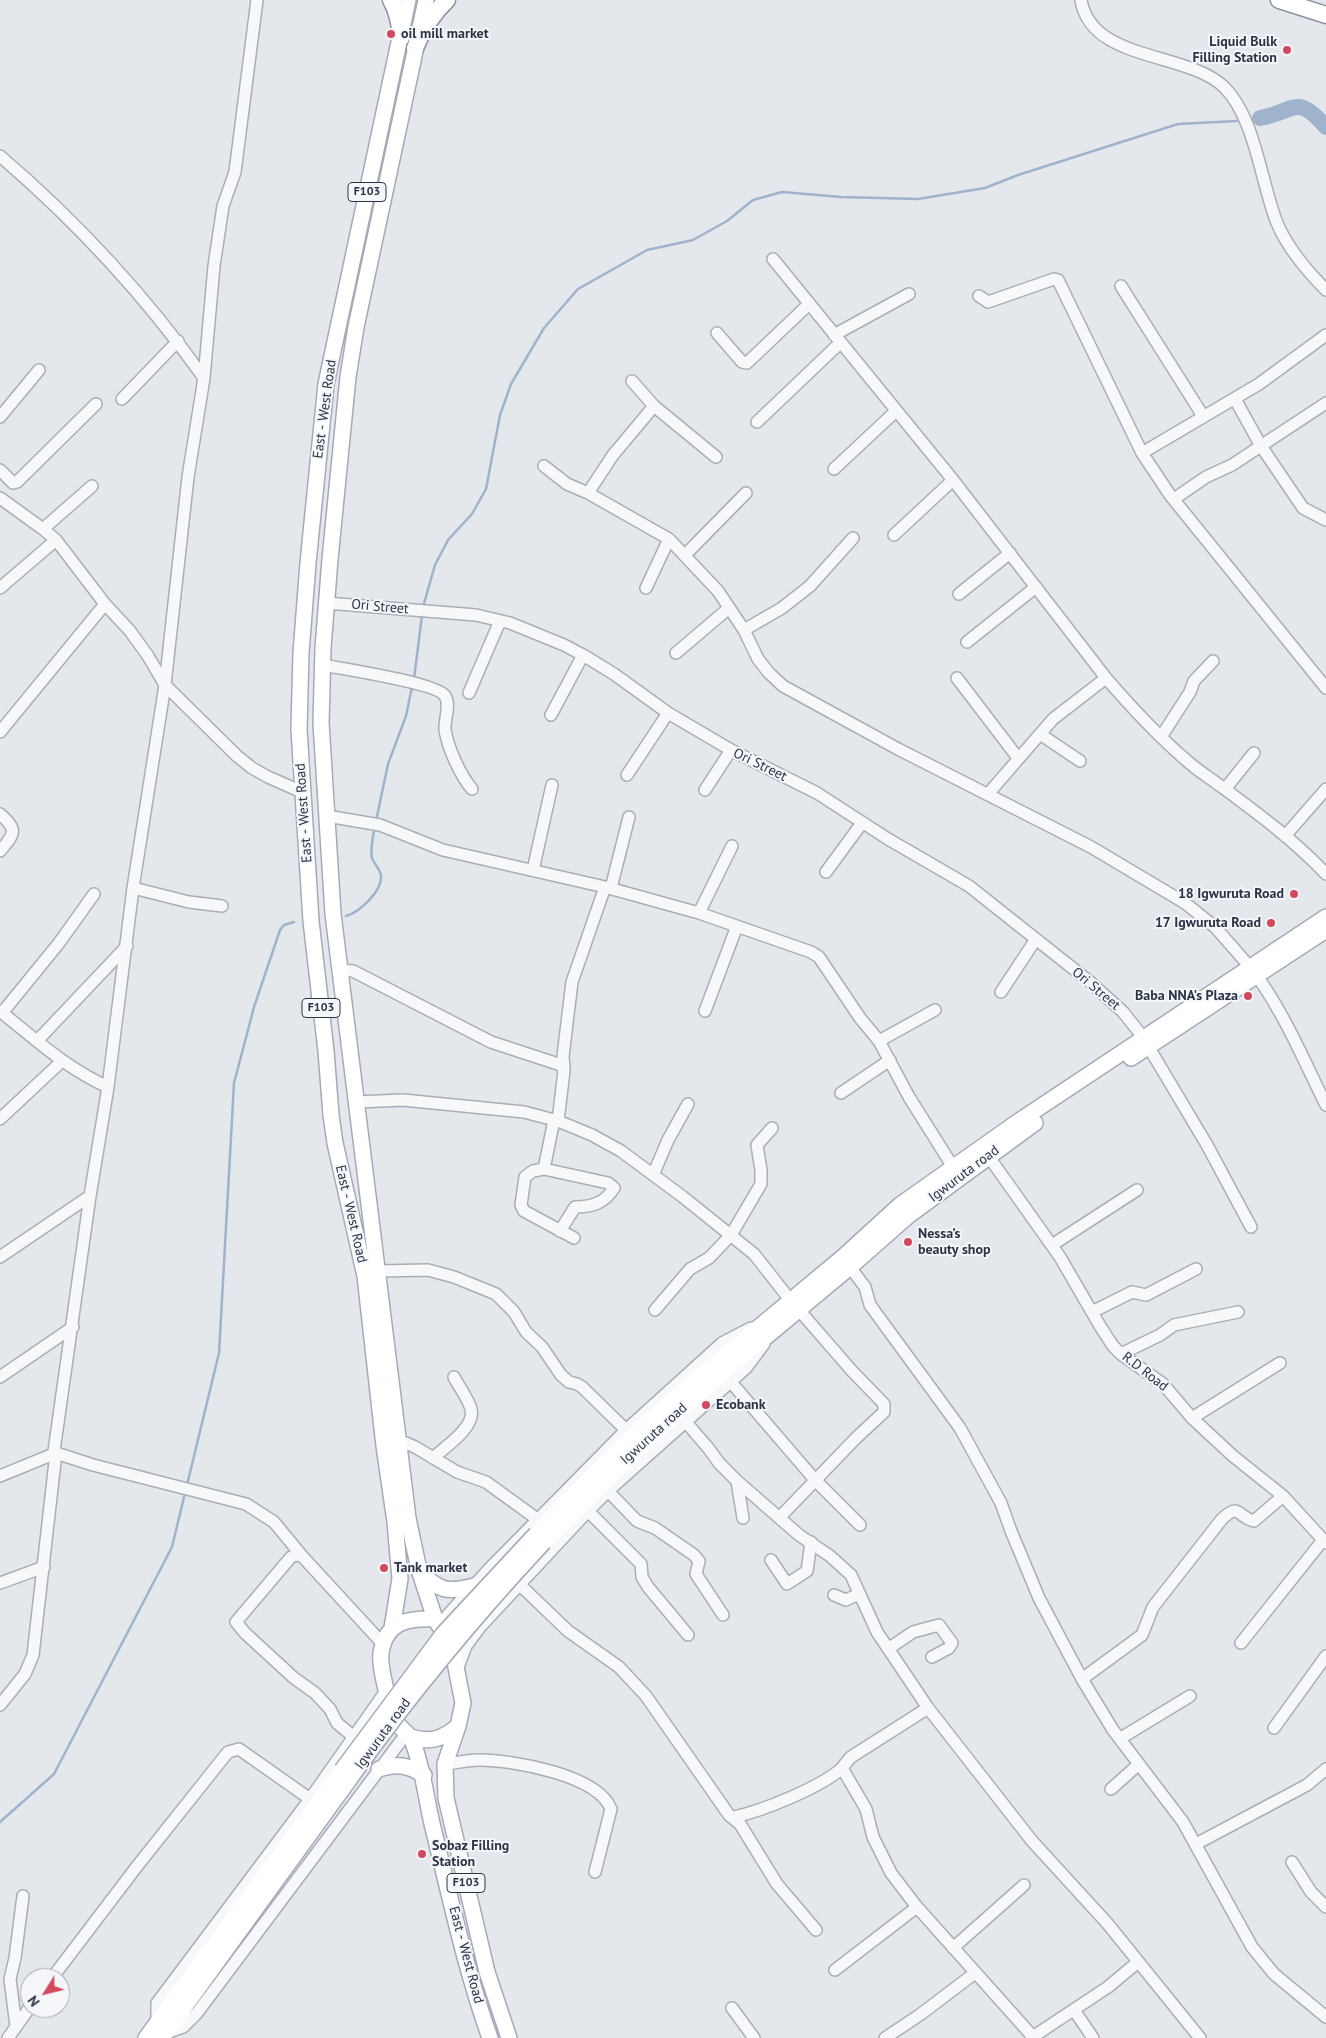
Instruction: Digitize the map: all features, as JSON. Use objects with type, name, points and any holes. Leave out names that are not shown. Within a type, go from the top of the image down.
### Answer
[{"type":"highway","points":[[391,0],[400,21],[400,38]]},
{"type":"highway","points":[[415,48],[424,27],[447,0]]},
{"type":"highway","points":[[1279,0],[1326,15]]},
{"type":"main road","name":"East - West Road","points":[[408,0],[326,384],[308,563],[301,653],[299,728],[311,921],[335,1143],[365,1276],[398,1444],[408,1518],[419,1570],[437,1622]]},
{"type":"main road","name":"East - West Road","points":[[392,1628],[400,1579],[382,1368],[378,1271],[333,914],[321,723],[326,603],[348,377],[356,327],[389,165],[426,0]]},
{"type":"main road","points":[[374,161],[389,165]]},
{"type":"main road","name":"Igwuruta road","points":[[146,2038],[161,2032],[347,1774],[539,1532],[624,1462],[719,1376],[771,1325],[795,1305],[850,1267],[984,1151],[1254,971],[1326,917]]},
{"type":"main road","name":"Igwuruta road","points":[[1254,971],[1326,930]]},
{"type":"main road","name":"Igwuruta road","points":[[795,1305],[843,1257],[900,1206],[953,1167],[984,1151]]},
{"type":"main road","points":[[419,1570],[434,1585],[444,1590],[456,1591],[474,1586]]},
{"type":"main road","points":[[383,1644],[392,1628],[404,1620],[416,1618],[437,1622],[446,1636],[457,1670],[463,1703],[458,1726],[448,1735],[435,1741],[421,1740],[408,1736]]},
{"type":"main road","name":"East - West Road","points":[[383,1644],[381,1655],[386,1691],[398,1723],[408,1736],[424,1775],[433,1829],[479,2007],[490,2038]]},
{"type":"main road","name":"East - West Road","points":[[458,1726],[445,1764],[446,1798],[487,1972],[509,2038]]},
{"type":"main road","points":[[378,1769],[402,1765],[412,1767],[424,1775]]},
{"type":"main road","points":[[472,1978],[487,1972]]},
{"type":"street","points":[[0,1705],[25,1674],[31,1661],[44,1567],[56,1452],[54,1451],[90,1196],[108,1087],[134,888],[165,685],[188,477],[204,378],[214,266],[223,206],[235,172],[257,0]]},
{"type":"street","points":[[1081,0],[1087,18],[1094,28],[1104,36],[1130,49],[1202,73],[1223,85],[1240,109],[1276,222],[1284,238],[1307,269],[1326,290]]},
{"type":"street","points":[[0,156],[80,230],[178,341],[204,378]]},
{"type":"street","points":[[773,259],[953,480],[1106,678],[1130,706],[1187,762],[1285,836],[1308,855],[1326,874]]},
{"type":"street","points":[[979,296],[988,302],[1054,278],[1058,280],[1142,453],[1174,499],[1248,594],[1326,688]]},
{"type":"street","points":[[1121,286],[1203,416]]},
{"type":"street","points":[[757,422],[837,339],[909,294]]},
{"type":"street","points":[[717,333],[742,362],[747,363],[808,304]]},
{"type":"street","points":[[1142,453],[1259,384],[1326,335]]},
{"type":"street","points":[[122,399],[178,341]]},
{"type":"street","points":[[0,417],[39,370]]},
{"type":"street","points":[[632,381],[654,406],[716,457]]},
{"type":"street","points":[[1235,399],[1261,446],[1302,508],[1326,520]]},
{"type":"street","points":[[1174,499],[1206,477],[1232,465],[1326,403]]},
{"type":"street","points":[[0,470],[13,483],[17,482],[96,404]]},
{"type":"street","points":[[588,493],[613,455],[654,406]]},
{"type":"street","points":[[834,469],[896,411]]},
{"type":"street","points":[[544,466],[567,484],[588,493],[669,539],[706,576],[744,630],[758,660],[783,686],[898,749],[1091,847],[1185,903],[1215,928],[1254,971],[1279,1009],[1296,1040],[1326,1105]]},
{"type":"street","points":[[894,535],[953,480]]},
{"type":"street","points":[[43,529],[92,486]]},
{"type":"street","points":[[685,555],[746,493]]},
{"type":"street","points":[[3,505],[43,529],[56,540],[106,604],[130,631],[148,656],[165,685],[237,756],[252,768],[268,777],[302,792]]},
{"type":"street","points":[[744,630],[782,608],[810,586],[853,538]]},
{"type":"street","points":[[646,588],[669,539]]},
{"type":"street","points":[[0,588],[56,540]]},
{"type":"street","points":[[959,594],[1010,553]]},
{"type":"street","points":[[968,642],[1036,587]]},
{"type":"street","name":"Ori Street","points":[[326,603],[476,615],[500,621],[564,645],[614,674],[668,713],[731,750],[817,793],[862,823],[969,886],[1090,982],[1123,1012],[1146,1042],[1207,1145],[1251,1228]]},
{"type":"street","points":[[0,732],[106,604]]},
{"type":"street","points":[[676,653],[729,608]]},
{"type":"street","points":[[469,693],[500,621]]},
{"type":"street","points":[[551,715],[583,655]]},
{"type":"street","points":[[1161,737],[1190,692],[1194,681],[1213,661]]},
{"type":"street","points":[[323,665],[421,684],[441,691],[447,700],[446,734],[462,779],[472,789]]},
{"type":"street","points":[[957,678],[1018,758]]},
{"type":"street","points":[[988,794],[1062,710],[1106,678]]},
{"type":"street","points":[[627,775],[668,713]]},
{"type":"street","points":[[1040,734],[1080,761]]},
{"type":"street","points":[[705,790],[731,750]]},
{"type":"street","points":[[1225,789],[1254,753]]},
{"type":"street","points":[[533,870],[552,785]]},
{"type":"street","points":[[1285,836],[1326,789]]},
{"type":"street","points":[[0,814],[9,822],[14,830],[13,835],[0,852]]},
{"type":"street","points":[[327,816],[380,825],[434,848],[608,888],[699,912],[811,952],[819,957],[860,1018],[879,1041],[909,1097],[953,1167]]},
{"type":"street","points":[[544,1170],[556,1120],[564,1069],[563,1056],[572,982],[608,888],[629,817]]},
{"type":"street","points":[[826,872],[862,823]]},
{"type":"street","points":[[699,912],[732,846]]},
{"type":"street","points":[[134,888],[189,902],[222,906]]},
{"type":"street","points":[[94,894],[59,944],[1,1012],[84,1077],[108,1087]]},
{"type":"street","points":[[705,1011],[737,926]]},
{"type":"street","points":[[1001,992],[1036,940]]},
{"type":"street","points":[[37,1041],[127,946]]},
{"type":"street","points":[[339,970],[353,971],[491,1042],[557,1063],[564,1069]]},
{"type":"street","points":[[879,1041],[935,1010]]},
{"type":"street","points":[[841,1093],[890,1060]]},
{"type":"street","points":[[0,1119],[62,1061]]},
{"type":"street","points":[[357,1102],[403,1100],[460,1105],[524,1112],[556,1120],[607,1143],[654,1175],[754,1254],[852,1371],[884,1404],[884,1412],[856,1438],[780,1517]]},
{"type":"street","points":[[654,1175],[668,1140],[688,1104]]},
{"type":"street","points":[[654,1310],[690,1269],[709,1258],[731,1235],[761,1184],[757,1145],[772,1128]]},
{"type":"street","name":"R.D Road","points":[[984,1151],[1052,1245],[1100,1326],[1121,1354],[1164,1384],[1192,1418],[1233,1456],[1283,1496],[1322,1539]]},
{"type":"street","points":[[560,1231],[573,1209],[596,1205],[614,1188],[608,1183],[544,1170],[533,1171],[524,1177],[521,1205],[524,1211],[560,1231],[574,1238]]},
{"type":"street","points":[[1052,1245],[1137,1190]]},
{"type":"street","points":[[0,1257],[90,1196]]},
{"type":"street","points":[[850,1267],[865,1287],[870,1305],[960,1428],[1002,1503],[1011,1531],[1039,1598],[1082,1679],[1113,1730],[1121,1738],[1183,1822],[1252,1947],[1274,1974],[1326,2017]]},
{"type":"street","points":[[378,1271],[428,1270],[454,1277],[496,1294],[514,1312],[526,1332],[542,1347],[562,1375],[569,1382],[582,1387],[626,1430]]},
{"type":"street","points":[[1092,1312],[1132,1292],[1146,1295],[1196,1270]]},
{"type":"street","points":[[1121,1354],[1160,1335],[1174,1325],[1238,1312]]},
{"type":"street","points":[[437,1622],[474,1586],[539,1532],[626,1430],[722,1344],[771,1325]]},
{"type":"street","points":[[457,1670],[466,1646],[480,1627],[519,1584],[608,1491],[746,1368],[771,1325]]},
{"type":"street","points":[[0,1377],[73,1327]]},
{"type":"street","points":[[1192,1418],[1280,1363]]},
{"type":"street","points":[[433,1458],[466,1428],[470,1422],[471,1409],[454,1377]]},
{"type":"street","points":[[730,1381],[815,1480],[860,1525]]},
{"type":"street","points":[[685,1422],[719,1463],[737,1481],[799,1535],[811,1542],[851,1575],[877,1632],[928,1708],[1032,1841],[1107,1923],[1200,2038]]},
{"type":"street","points":[[398,1444],[406,1443],[457,1472],[486,1482],[511,1499],[539,1532]]},
{"type":"street","points":[[0,1476],[56,1452],[93,1465],[246,1504],[274,1522],[302,1556],[383,1644]]},
{"type":"street","points":[[737,1481],[743,1518]]},
{"type":"street","points":[[608,1491],[637,1521],[655,1528],[694,1555],[699,1561],[696,1574],[723,1615]]},
{"type":"street","points":[[1082,1679],[1142,1635],[1153,1607],[1230,1511],[1238,1511],[1254,1520],[1283,1496]]},
{"type":"street","points":[[588,1511],[641,1564],[642,1577],[648,1587],[688,1635]]},
{"type":"street","points":[[1241,1643],[1322,1539],[1326,1526]]},
{"type":"street","points":[[771,1560],[787,1584],[807,1571],[811,1542]]},
{"type":"street","points":[[302,1556],[296,1555],[291,1557],[236,1622],[245,1634],[287,1672],[315,1693],[330,1709],[337,1722],[354,1737]]},
{"type":"street","points":[[0,1583],[44,1567]]},
{"type":"street","points":[[519,1584],[568,1631],[619,1667],[646,1696],[729,1815],[734,1817],[777,1884],[816,1930]]},
{"type":"street","points":[[834,1595],[846,1600],[859,1594]]},
{"type":"street","points":[[888,1649],[913,1632],[939,1625],[952,1645],[932,1657]]},
{"type":"street","points":[[1274,1728],[1326,1656]]},
{"type":"street","points":[[386,1691],[310,1799],[157,2003],[161,2032],[183,2027],[197,2013],[378,1769],[408,1736]]},
{"type":"street","points":[[1121,1738],[1190,1696]]},
{"type":"street","points":[[734,1817],[786,1799],[828,1778],[842,1768],[851,1757],[928,1708]]},
{"type":"street","points":[[60,1968],[138,1865],[228,1752],[239,1749],[310,1799]]},
{"type":"street","points":[[445,1764],[479,1760],[525,1765],[549,1770],[589,1786],[603,1797],[611,1809],[595,1872]]},
{"type":"street","points":[[1111,1789],[1139,1764]]},
{"type":"street","points":[[842,1768],[866,1809],[873,1837],[891,1872],[917,1907],[1032,2038],[1108,1987],[1138,1962]]},
{"type":"street","points":[[1196,1844],[1307,1785],[1326,1769]]},
{"type":"street","points":[[1292,1862],[1311,1892],[1326,1907]]},
{"type":"street","points":[[953,1948],[1024,1885]]},
{"type":"street","points":[[16,2026],[10,1979],[24,1896]]},
{"type":"street","points":[[835,1970],[917,1907]]},
{"type":"street","points":[[885,2038],[921,2014],[975,1973]]},
{"type":"street","points":[[732,2008],[754,2038]]},
{"type":"street","points":[[1074,2010],[1093,2038]]},
{"type":"street","points":[[8,2038],[22,2018]]},
{"type":"waterway","points":[[1260,118],[1296,107],[1302,107],[1308,110],[1326,127]]},
{"type":"waterway","points":[[423,607],[435,565],[448,540],[472,514],[486,489],[500,415],[511,384],[544,328],[578,289],[647,250],[693,240],[727,221],[753,200],[782,192],[841,197],[918,199],[985,188],[1018,175],[1178,124],[1237,121]]},
{"type":"waterway","points":[[414,679],[422,615]]},
{"type":"waterway","points":[[376,821],[388,764],[406,716],[412,687]]},
{"type":"waterway","points":[[346,916],[363,906],[374,894],[380,882],[381,874],[371,854],[375,826]]},
{"type":"waterway","points":[[187,1485],[219,1353],[234,1083],[254,1007],[280,930],[284,925],[294,922]]},
{"type":"waterway","points":[[0,1822],[54,1774],[172,1547],[185,1493]]},
{"type":"place","name":"oil mill market","points":[[391,34]]},
{"type":"place","name":"Liquid Bulk Filling Station","points":[[1287,50]]},
{"type":"place","name":"18 Igwuruta Road","points":[[1294,894]]},
{"type":"place","name":"17 Igwuruta Road","points":[[1271,923]]},
{"type":"place","name":"Baba NNA's Plaza","points":[[1248,996]]},
{"type":"place","name":"Nessa’s beauty shop","points":[[908,1242]]},
{"type":"place","name":"Ecobank","points":[[706,1405]]},
{"type":"place","name":"Tank market","points":[[384,1568]]},
{"type":"place","name":"Sobaz Filling Station","points":[[422,1854]]}]
